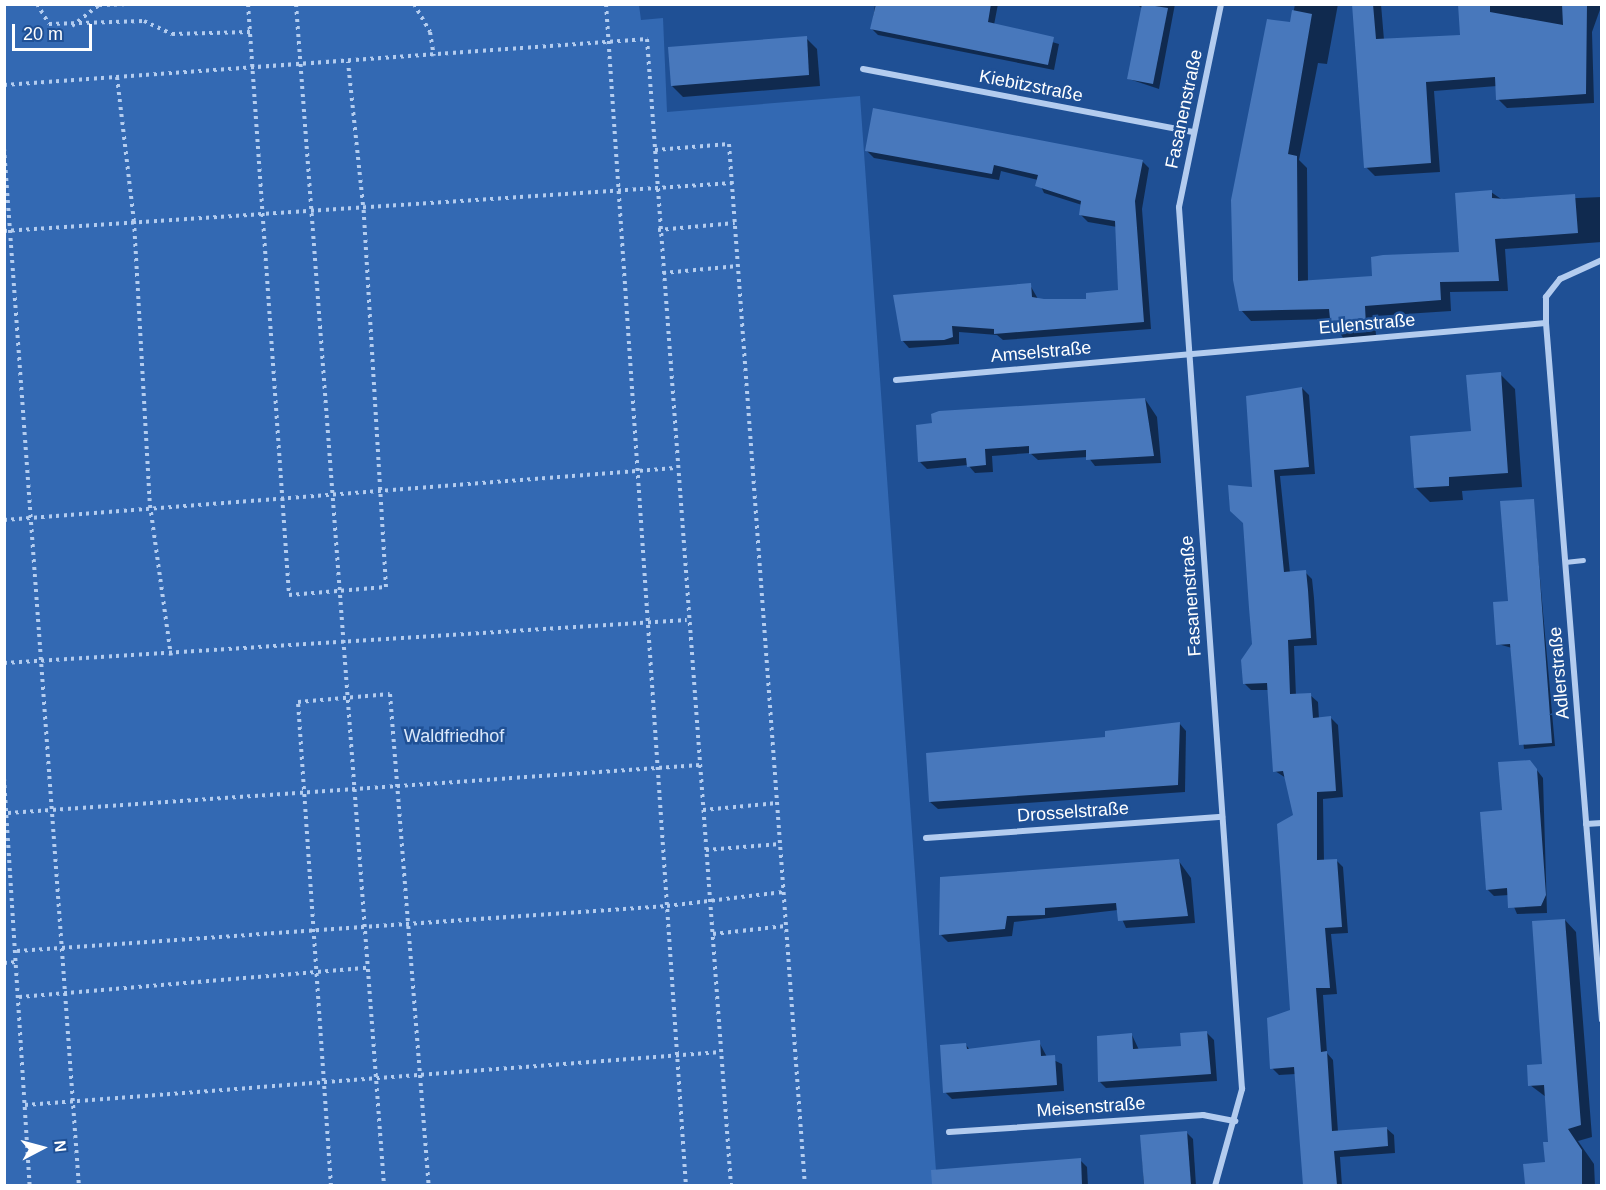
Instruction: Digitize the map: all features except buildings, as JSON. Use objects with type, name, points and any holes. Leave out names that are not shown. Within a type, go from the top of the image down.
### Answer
[{"type":"street","name":"Fasanenstraße","points":[[1215,1185],[1235,1121],[1242,1089],[1179,207],[1221,4]]},
{"type":"street","name":"Kiebitzstraße","points":[[863,69],[1193,132]]},
{"type":"street","name":"Adlerstraße","points":[[1602,260],[1560,279],[1546,297],[1546,323],[1602,1020]]},
{"type":"street","name":"Eulenstraße","points":[[1190,354],[1546,323]]},
{"type":"street","name":"Amselstraße","points":[[896,380],[1190,354]]},
{"type":"street","name":"Drosselstraße","points":[[926,838],[1222,817]]},
{"type":"street","points":[[1586,824],[1602,823]]},
{"type":"street","name":"Meisenstraße","points":[[949,1132],[1203,1115],[1235,1121]]},
{"type":"lane","points":[[1565,561],[1583,560]]},
{"type":"path","points":[[37,4],[49,24],[72,26],[144,21],[172,34],[250,32]]},
{"type":"path","points":[[72,26],[99,5],[124,4]]},
{"type":"path","points":[[248,4],[250,69],[289,596],[386,587],[363,205],[348,62]]},
{"type":"path","points":[[297,4],[384,1185]]},
{"type":"path","points":[[414,4],[430,32],[434,56]]},
{"type":"path","points":[[606,4],[648,623],[655,766],[686,1185]]},
{"type":"path","points":[[4,85],[301,66],[647,39],[675,468],[711,900],[730,1185]]},
{"type":"path","points":[[117,77],[134,221],[150,505],[171,656]]},
{"type":"path","points":[[655,150],[729,144],[805,1185]]},
{"type":"path","points":[[4,148],[7,231],[32,518],[79,1185]]},
{"type":"path","points":[[7,231],[617,188],[732,183]]},
{"type":"path","points":[[658,230],[735,223]]},
{"type":"path","points":[[663,273],[738,266]]},
{"type":"path","points":[[4,520],[150,505],[332,496],[675,468]]},
{"type":"path","points":[[4,663],[171,656],[687,620]]},
{"type":"path","points":[[331,1185],[314,971],[298,702],[390,694],[429,1185]]},
{"type":"path","points":[[8,813],[304,794],[655,766],[699,765]]},
{"type":"path","points":[[4,778],[17,951],[30,1185]]},
{"type":"path","points":[[703,810],[777,803]]},
{"type":"path","points":[[706,850],[780,844]]},
{"type":"path","points":[[17,951],[313,933],[667,906],[783,892]]},
{"type":"path","points":[[713,934],[786,926]]},
{"type":"path","points":[[4,963],[17,962]]},
{"type":"path","points":[[19,998],[367,968]]},
{"type":"path","points":[[25,1105],[322,1080],[420,1075],[721,1052]]},
{"type":"green space","name":"Waldfriedhof","points":[[5,5],[639,5],[641,20],[663,18],[667,112],[860,96],[937,1185],[5,1186]]}]
